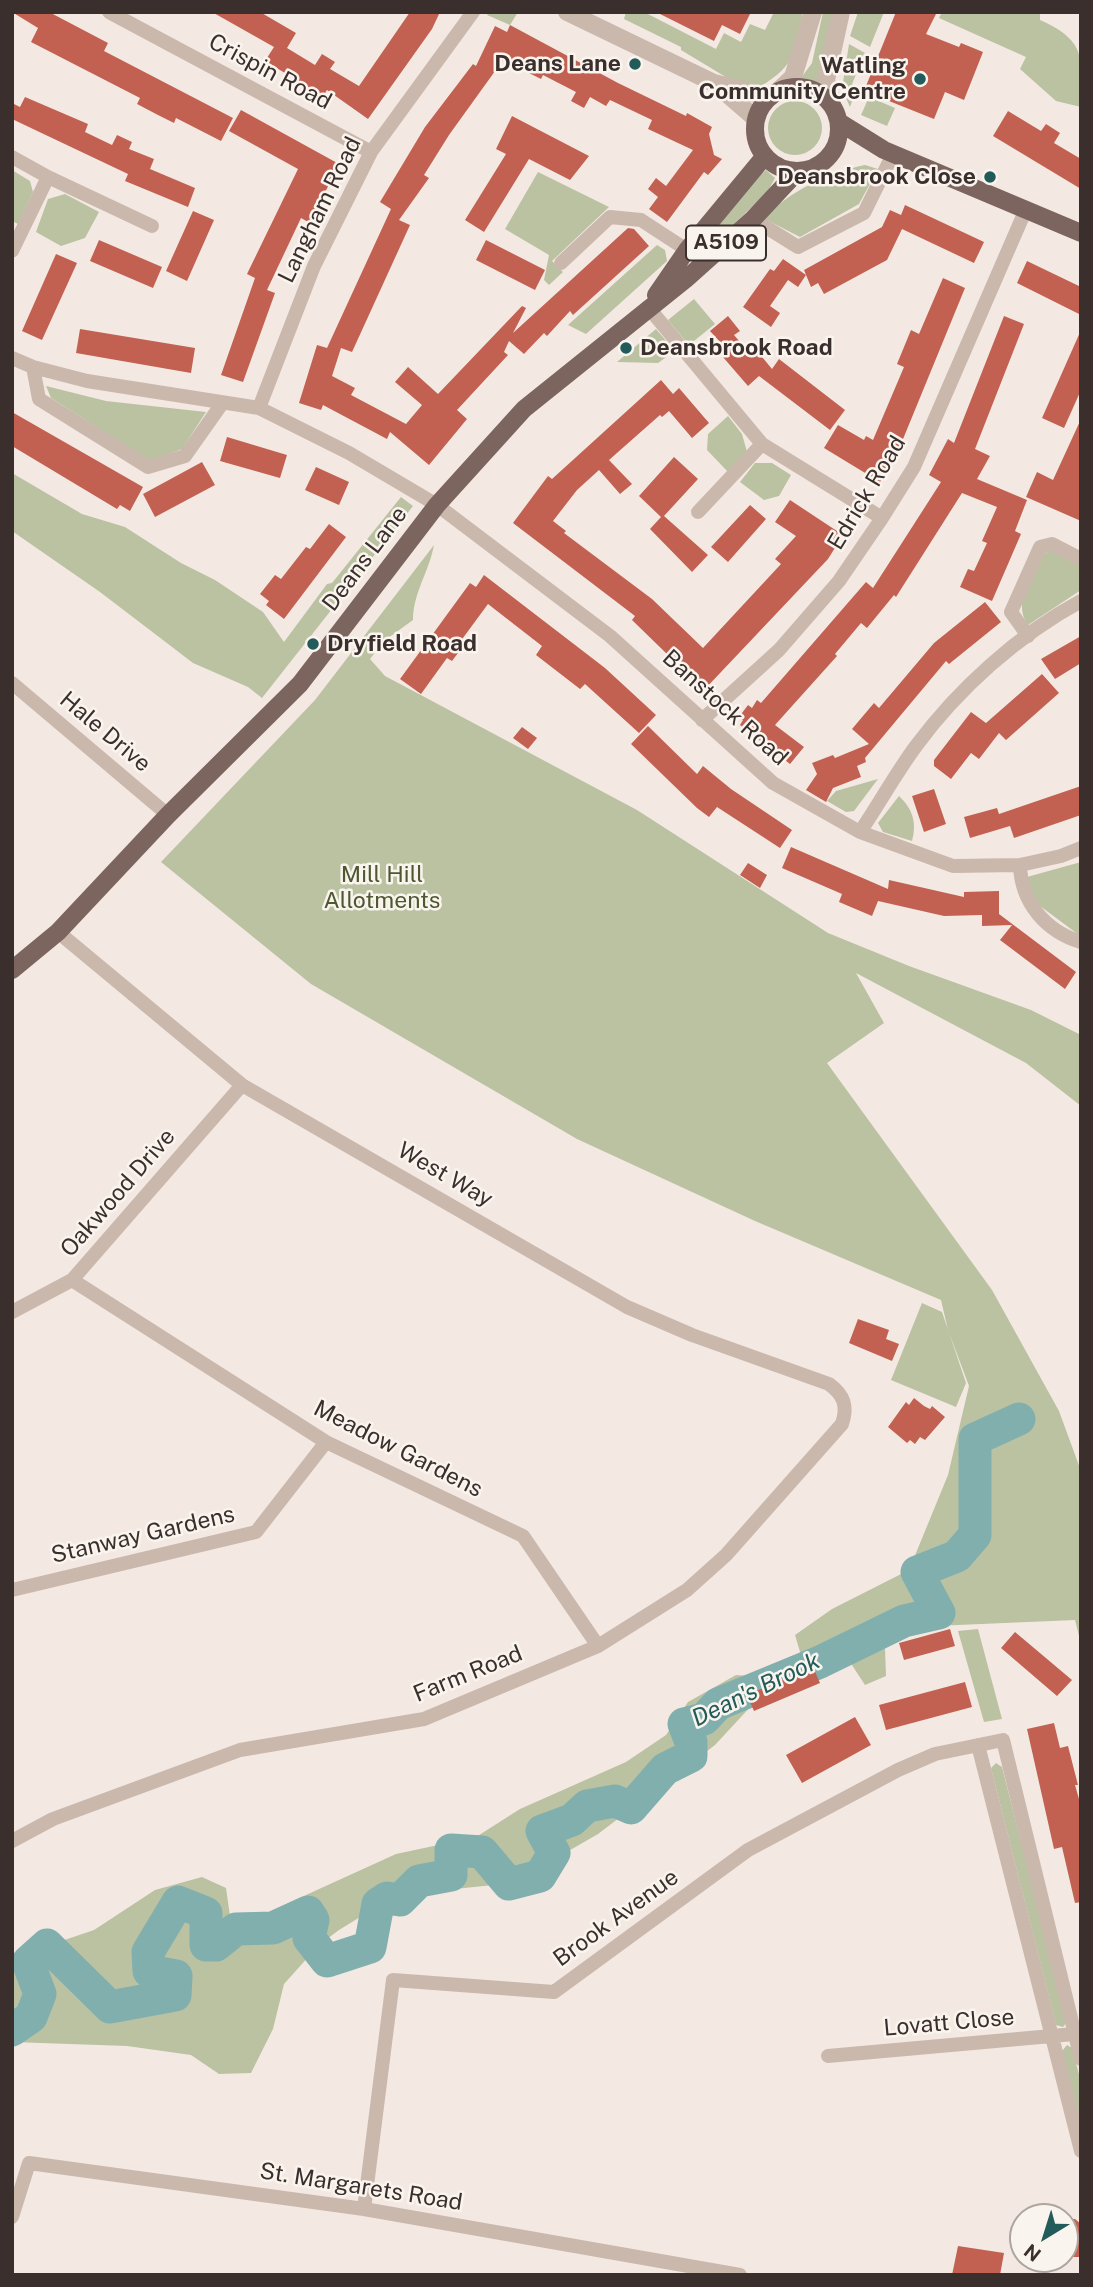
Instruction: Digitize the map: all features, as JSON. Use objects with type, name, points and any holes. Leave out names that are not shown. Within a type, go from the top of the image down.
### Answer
[{"type":"main road","points":[[808,88],[821,94],[832,104],[839,122],[836,147],[815,169],[797,172],[782,169],[764,157],[755,138],[755,118],[774,93],[808,88]]},
{"type":"main road","points":[[839,122],[889,152],[1081,233]]},
{"type":"main road","points":[[830,156],[862,146],[889,152]]},
{"type":"main road","name":"Deans Lane","points":[[648,307],[687,250],[764,157]]},
{"type":"main road","name":"Deans Lane","points":[[12,970],[58,932],[168,815],[300,684],[437,505],[524,409],[686,279],[753,219],[797,172]]},
{"type":"street","name":"Crispin Road","points":[[109,12],[371,152]]},
{"type":"street","name":"Langham Road","points":[[259,408],[314,266],[371,152],[473,12]]},
{"type":"street","points":[[567,12],[713,83],[755,118]]},
{"type":"street","points":[[713,83],[774,93],[793,77],[813,12]]},
{"type":"street","points":[[832,104],[826,80],[841,12]]},
{"type":"street","points":[[753,219],[798,247],[864,213],[889,152]]},
{"type":"street","points":[[12,157],[152,226]]},
{"type":"street","points":[[12,251],[48,177]]},
{"type":"street","name":"Edrick Road","points":[[702,720],[779,650],[839,580],[882,518],[914,467],[1026,209]]},
{"type":"street","points":[[561,263],[610,216],[640,220],[687,250]]},
{"type":"street","points":[[648,307],[762,444],[882,518]]},
{"type":"street","points":[[12,358],[33,367],[87,381],[221,405],[259,408],[349,453],[437,505]]},
{"type":"street","points":[[33,367],[39,399],[148,467],[185,456],[221,405]]},
{"type":"street","points":[[698,512],[762,444]]},
{"type":"street","name":"Banstock Road","points":[[437,505],[610,636],[773,783],[860,832],[953,866],[1020,865],[1061,856],[1081,848]]},
{"type":"street","points":[[1028,636],[1011,612],[1040,547],[1052,544],[1081,559]]},
{"type":"street","points":[[860,832],[917,745],[972,682],[1028,636],[1081,601]]},
{"type":"street","name":"Hale Drive","points":[[12,683],[168,815]]},
{"type":"street","points":[[1020,865],[1022,889],[1032,907],[1062,933],[1081,942]]},
{"type":"street","name":"West Way","points":[[58,932],[242,1085],[627,1307],[692,1335],[829,1384],[843,1398]]},
{"type":"street","name":"Oakwood Drive","points":[[12,1312],[72,1280],[242,1085]]},
{"type":"street","name":"Meadow Gardens","points":[[72,1280],[326,1443],[523,1536],[598,1646]]},
{"type":"street","name":"Farm Road","points":[[12,1841],[53,1819],[240,1750],[424,1719],[598,1646],[687,1591],[726,1555],[842,1424],[846,1411],[843,1398]]},
{"type":"street","name":"Stanway Gardens","points":[[12,1590],[256,1532],[326,1443]]},
{"type":"street","name":"Brook Avenue","points":[[364,2209],[393,1980],[554,1992],[748,1850],[898,1770],[935,1754],[978,1745],[1003,1740],[1081,2059]]},
{"type":"street","points":[[978,1745],[1081,2151]]},
{"type":"street","name":"Lovatt Close","points":[[828,2056],[1074,2034]]},
{"type":"street","name":"St. Margarets Road","points":[[12,2217],[29,2163],[364,2209],[740,2275]]},
{"type":"green space","points":[[489,12],[518,12],[510,25],[487,15]]},
{"type":"green space","points":[[626,12],[644,12],[716,49],[724,33],[741,42],[750,24],[765,30],[774,12],[803,12],[796,47],[788,63],[761,86],[729,79],[681,50],[681,47],[624,19]]},
{"type":"green space","points":[[823,12],[834,12],[820,85],[801,78],[812,63]]},
{"type":"green space","points":[[858,12],[884,12],[870,47],[850,36]]},
{"type":"green space","points":[[942,12],[1040,12],[1040,20],[1067,36],[1079,54],[1081,107],[1056,101],[1020,69],[1026,57],[939,18]]},
{"type":"green space","points":[[849,44],[865,53],[852,84],[857,87],[850,107],[842,89]]},
{"type":"green space","points":[[869,97],[895,108],[887,126],[861,115]]},
{"type":"green space","points":[[800,101],[810,105],[818,113],[822,128],[818,143],[810,151],[790,155],[780,151],[772,143],[768,123],[772,113],[780,105]]},
{"type":"green space","points":[[865,165],[878,169],[859,204],[800,237],[763,218],[785,199],[810,184]]},
{"type":"green space","points":[[12,170],[30,181],[33,192],[18,224],[12,221]]},
{"type":"green space","points":[[766,170],[775,178],[768,191],[684,273],[751,182]]},
{"type":"green space","points":[[538,172],[609,207],[552,261],[563,272],[549,285],[544,280],[549,255],[505,229]]},
{"type":"green space","points":[[65,194],[99,212],[85,238],[61,246],[36,232],[48,199]]},
{"type":"green space","points":[[657,245],[665,250],[667,261],[586,334],[568,325]]},
{"type":"green space","points":[[694,299],[715,324],[689,345],[668,320]]},
{"type":"green space","points":[[656,329],[675,351],[658,363],[617,362]]},
{"type":"green space","points":[[46,386],[106,401],[206,412],[182,449],[150,461],[51,398]]},
{"type":"green space","points":[[728,416],[742,434],[747,452],[728,472],[707,450],[708,434]]},
{"type":"green space","points":[[755,463],[772,463],[791,475],[779,496],[764,500],[740,482]]},
{"type":"green space","points":[[12,473],[82,514],[125,527],[181,563],[215,580],[263,612],[284,642],[327,584],[332,583],[401,497],[413,506],[262,698],[248,687],[193,663],[100,592],[12,531]]},
{"type":"green space","name":"Mill Hill Allotments","points":[[434,545],[416,601],[413,620],[384,641],[370,659],[385,676],[637,810],[828,933],[909,966],[1031,1010],[1081,1035],[1081,1106],[1026,1063],[856,973],[884,1023],[827,1063],[992,1290],[1059,1411],[1081,1471],[1081,1644],[1075,1620],[911,1627],[885,1648],[886,1676],[865,1685],[848,1659],[803,1662],[795,1635],[832,1609],[909,1570],[948,1475],[969,1386],[948,1330],[941,1300],[755,1221],[577,1139],[311,984],[161,862],[315,700]]},
{"type":"green space","points":[[1051,550],[1081,563],[1081,590],[1028,625],[1022,608],[1025,590],[1041,555]]},
{"type":"green space","points":[[878,779],[854,811],[846,812],[827,801],[836,791]]},
{"type":"green space","points":[[899,796],[913,817],[912,841],[883,832],[878,823]]},
{"type":"green space","points":[[1081,862],[1079,935],[1036,903],[1027,877]]},
{"type":"green space","points":[[922,1303],[942,1312],[966,1383],[956,1407],[891,1380]]},
{"type":"green space","points":[[978,1629],[1002,1719],[984,1722],[958,1631]]},
{"type":"green space","points":[[736,1675],[768,1677],[753,1704],[715,1745],[598,1834],[513,1883],[396,1895],[319,1945],[284,1984],[273,2029],[251,2073],[219,2074],[191,2055],[127,2046],[12,2042],[12,1966],[26,1953],[94,1930],[155,1890],[202,1877],[226,1888],[230,1916],[262,1915],[396,1854],[476,1837],[520,1809],[626,1762],[666,1735],[688,1702]]},
{"type":"green space","points":[[996,1763],[1002,1767],[1067,2022],[1063,2027],[1056,2025],[991,1768]]},
{"type":"green space","points":[[1067,2045],[1072,2048],[1081,2082],[1081,2125],[1062,2051]]},
{"type":"building","points":[[12,12],[49,12],[108,43],[104,51],[233,118],[221,141],[176,118],[174,123],[158,115],[137,104],[140,98],[31,42],[38,28]]},
{"type":"building","points":[[212,12],[260,12],[296,33],[287,48],[315,65],[322,54],[335,62],[330,69],[359,86],[410,12],[440,12],[432,29],[368,119],[327,90],[323,96],[265,61],[274,47]]},
{"type":"building","points":[[656,12],[751,12],[740,34],[722,25],[714,41]]},
{"type":"building","name":"Watling Community Centre","points":[[896,12],[937,12],[926,34],[959,47],[961,43],[983,52],[964,100],[945,92],[934,119],[864,91]]},
{"type":"building","points":[[510,25],[618,83],[712,127],[709,134],[714,155],[722,159],[708,175],[704,172],[667,222],[649,209],[658,197],[648,189],[656,178],[666,186],[693,150],[648,129],[652,120],[610,100],[606,106],[590,97],[584,108],[571,101],[576,92],[543,75],[541,79],[503,60],[449,135],[424,175],[429,178],[399,220],[410,225],[352,352],[341,348],[332,376],[355,388],[351,395],[406,424],[422,405],[395,382],[408,367],[438,394],[522,306],[526,308],[513,333],[628,228],[634,229],[649,246],[573,315],[570,311],[547,336],[544,333],[524,354],[509,341],[504,352],[508,355],[457,410],[467,419],[429,465],[390,432],[387,439],[323,405],[321,410],[299,403],[317,345],[327,348],[391,209],[380,202],[425,127],[473,64],[476,66],[495,26],[507,32]]},
{"type":"building","points":[[25,97],[88,124],[85,132],[112,145],[117,135],[132,142],[129,149],[154,159],[150,169],[195,188],[188,207],[125,181],[128,174],[12,119],[12,103],[20,107]]},
{"type":"building","points":[[241,110],[339,164],[310,223],[301,218],[267,290],[275,293],[243,382],[221,375],[255,278],[247,274],[298,169],[229,131]]},
{"type":"building","points":[[1008,111],[1041,131],[1046,124],[1060,133],[1054,143],[1081,159],[1081,189],[993,136]]},
{"type":"building","points":[[512,116],[589,156],[570,180],[529,159],[484,232],[465,220],[506,154],[496,149]]},
{"type":"building","points":[[905,205],[984,242],[974,263],[902,229],[887,260],[824,294],[818,283],[811,287],[804,270],[882,227],[890,210],[901,215]]},
{"type":"building","points":[[193,211],[214,220],[187,281],[166,271]]},
{"type":"building","points":[[99,240],[162,267],[153,288],[90,261]]},
{"type":"building","points":[[486,240],[545,270],[535,290],[476,260]]},
{"type":"building","points":[[56,254],[77,263],[42,340],[22,331]]},
{"type":"building","points":[[783,259],[806,275],[798,287],[788,280],[770,306],[780,313],[771,327],[743,307],[770,269],[774,271]]},
{"type":"building","points":[[1027,261],[1081,287],[1081,315],[1017,283]]},
{"type":"building","points":[[943,278],[965,288],[894,461],[880,482],[824,448],[838,425],[864,440],[866,436],[873,440],[904,367],[897,364],[911,330],[919,334]]},
{"type":"building","points":[[728,316],[740,331],[734,335],[753,357],[758,352],[772,369],[779,359],[845,410],[830,430],[759,376],[748,386],[716,349],[722,344],[710,331]]},
{"type":"building","points":[[1004,316],[1024,324],[975,449],[990,456],[977,479],[1027,500],[1015,531],[1021,534],[992,601],[960,587],[968,569],[974,571],[987,543],[982,541],[997,507],[962,493],[896,597],[894,595],[867,628],[861,623],[835,654],[837,656],[775,725],[804,747],[790,764],[740,725],[743,720],[739,717],[748,705],[752,708],[757,700],[761,703],[866,582],[873,588],[941,482],[929,475],[948,439],[954,443]]},
{"type":"building","points":[[80,329],[195,348],[191,373],[76,353]]},
{"type":"building","points":[[1081,330],[1081,390],[1064,428],[1042,418]]},
{"type":"building","points":[[661,380],[673,394],[679,388],[709,423],[692,438],[669,411],[662,417],[660,415],[609,460],[632,484],[620,494],[599,470],[577,490],[553,521],[566,531],[564,533],[652,599],[703,648],[781,564],[775,559],[796,536],[775,522],[790,500],[843,535],[828,559],[704,690],[632,620],[635,616],[513,523],[548,476],[552,479]]},
{"type":"building","points":[[12,412],[143,487],[130,511],[120,505],[117,509],[12,446]]},
{"type":"building","points":[[1081,419],[1081,521],[1026,497],[1037,472],[1053,480]]},
{"type":"building","points":[[227,437],[287,455],[280,478],[220,461]]},
{"type":"building","points":[[674,457],[698,479],[664,516],[708,555],[692,572],[650,529],[661,517],[639,496]]},
{"type":"building","points":[[202,462],[215,485],[155,517],[143,494]]},
{"type":"building","points":[[316,467],[349,482],[339,505],[305,490]]},
{"type":"building","points":[[750,505],[766,519],[728,562],[711,547]]},
{"type":"building","points":[[329,524],[346,537],[284,619],[266,605],[269,601],[260,594],[275,575],[281,579],[306,547],[310,549]]},
{"type":"building","points":[[484,575],[605,668],[656,715],[639,733],[585,684],[580,689],[536,655],[542,646],[488,604],[460,642],[464,645],[452,661],[447,658],[421,694],[400,679],[470,583],[476,587]]},
{"type":"building","points":[[985,602],[1001,622],[949,664],[946,661],[865,758],[866,762],[857,766],[861,777],[833,788],[826,802],[806,790],[817,774],[812,763],[833,755],[835,758],[869,744],[852,729],[874,703],[879,708],[934,643]]},
{"type":"building","points":[[1081,636],[1081,663],[1055,679],[1041,659]]},
{"type":"building","points":[[1042,674],[1059,693],[1006,740],[999,733],[979,759],[971,753],[951,779],[934,766],[934,760],[971,712],[986,723]]},
{"type":"building","points":[[648,726],[697,774],[703,766],[731,789],[792,830],[780,848],[717,807],[709,817],[697,808],[631,744]]},
{"type":"building","points":[[522,727],[537,738],[528,749],[513,738]]},
{"type":"building","points":[[1081,786],[1081,815],[1014,838],[1010,826],[970,838],[964,817],[997,808],[999,814]]},
{"type":"building","points":[[934,789],[946,824],[924,832],[912,796]]},
{"type":"building","points":[[791,847],[888,889],[889,880],[964,897],[964,892],[999,891],[999,914],[1076,972],[1065,989],[1000,940],[1012,925],[982,926],[982,915],[944,916],[878,901],[872,916],[839,902],[842,894],[782,868]]},
{"type":"building","points":[[748,863],[767,875],[760,888],[740,875]]},
{"type":"building","points":[[858,1319],[889,1330],[886,1339],[899,1344],[892,1361],[849,1343]]},
{"type":"building","points":[[914,1398],[930,1409],[932,1406],[945,1417],[925,1440],[920,1437],[915,1444],[910,1440],[907,1443],[888,1427],[906,1402],[909,1405]]},
{"type":"building","points":[[950,1629],[955,1646],[904,1660],[899,1643]]},
{"type":"building","points":[[1015,1632],[1072,1680],[1057,1696],[1001,1648]]},
{"type":"building","points":[[813,1667],[820,1683],[754,1711],[747,1695]]},
{"type":"building","points":[[965,1682],[972,1707],[886,1730],[879,1705]]},
{"type":"building","points":[[855,1717],[871,1745],[802,1783],[786,1755]]},
{"type":"building","points":[[1054,1723],[1060,1748],[1068,1746],[1081,1806],[1081,1902],[1075,1903],[1062,1847],[1054,1849],[1027,1729]]},
{"type":"building","points":[[1079,2222],[1081,2224],[1079,2257]]},
{"type":"building","points":[[958,2246],[1004,2253],[1000,2275],[952,2275]]},
{"type":"waterway","name":"Dean's Brook","points":[[12,2030],[31,2017],[40,1994],[28,1962],[47,1945],[110,2007],[175,1995],[176,1976],[149,1971],[148,1952],[178,1902],[206,1913],[206,1945],[216,1945],[236,1929],[273,1928],[308,1912],[313,1920],[309,1938],[327,1961],[370,1947],[378,1904],[387,1898],[400,1900],[419,1881],[451,1875],[451,1850],[482,1852],[509,1884],[540,1876],[554,1853],[542,1831],[572,1820],[587,1806],[615,1801],[631,1808],[665,1769],[691,1756],[691,1742],[684,1724],[704,1719],[718,1704],[820,1662],[904,1621],[939,1613],[917,1572],[957,1556],[975,1535],[975,1439],[1019,1419]]},
{"type":"place","name":"Deans Lane","points":[[635,64]]},
{"type":"place","name":"Watling Community Centre","points":[[920,79]]},
{"type":"place","name":"Deansbrook Close","points":[[990,177]]},
{"type":"place","name":"Deansbrook Road","points":[[626,348]]},
{"type":"place","name":"Dryfield Road","points":[[313,644]]}]
